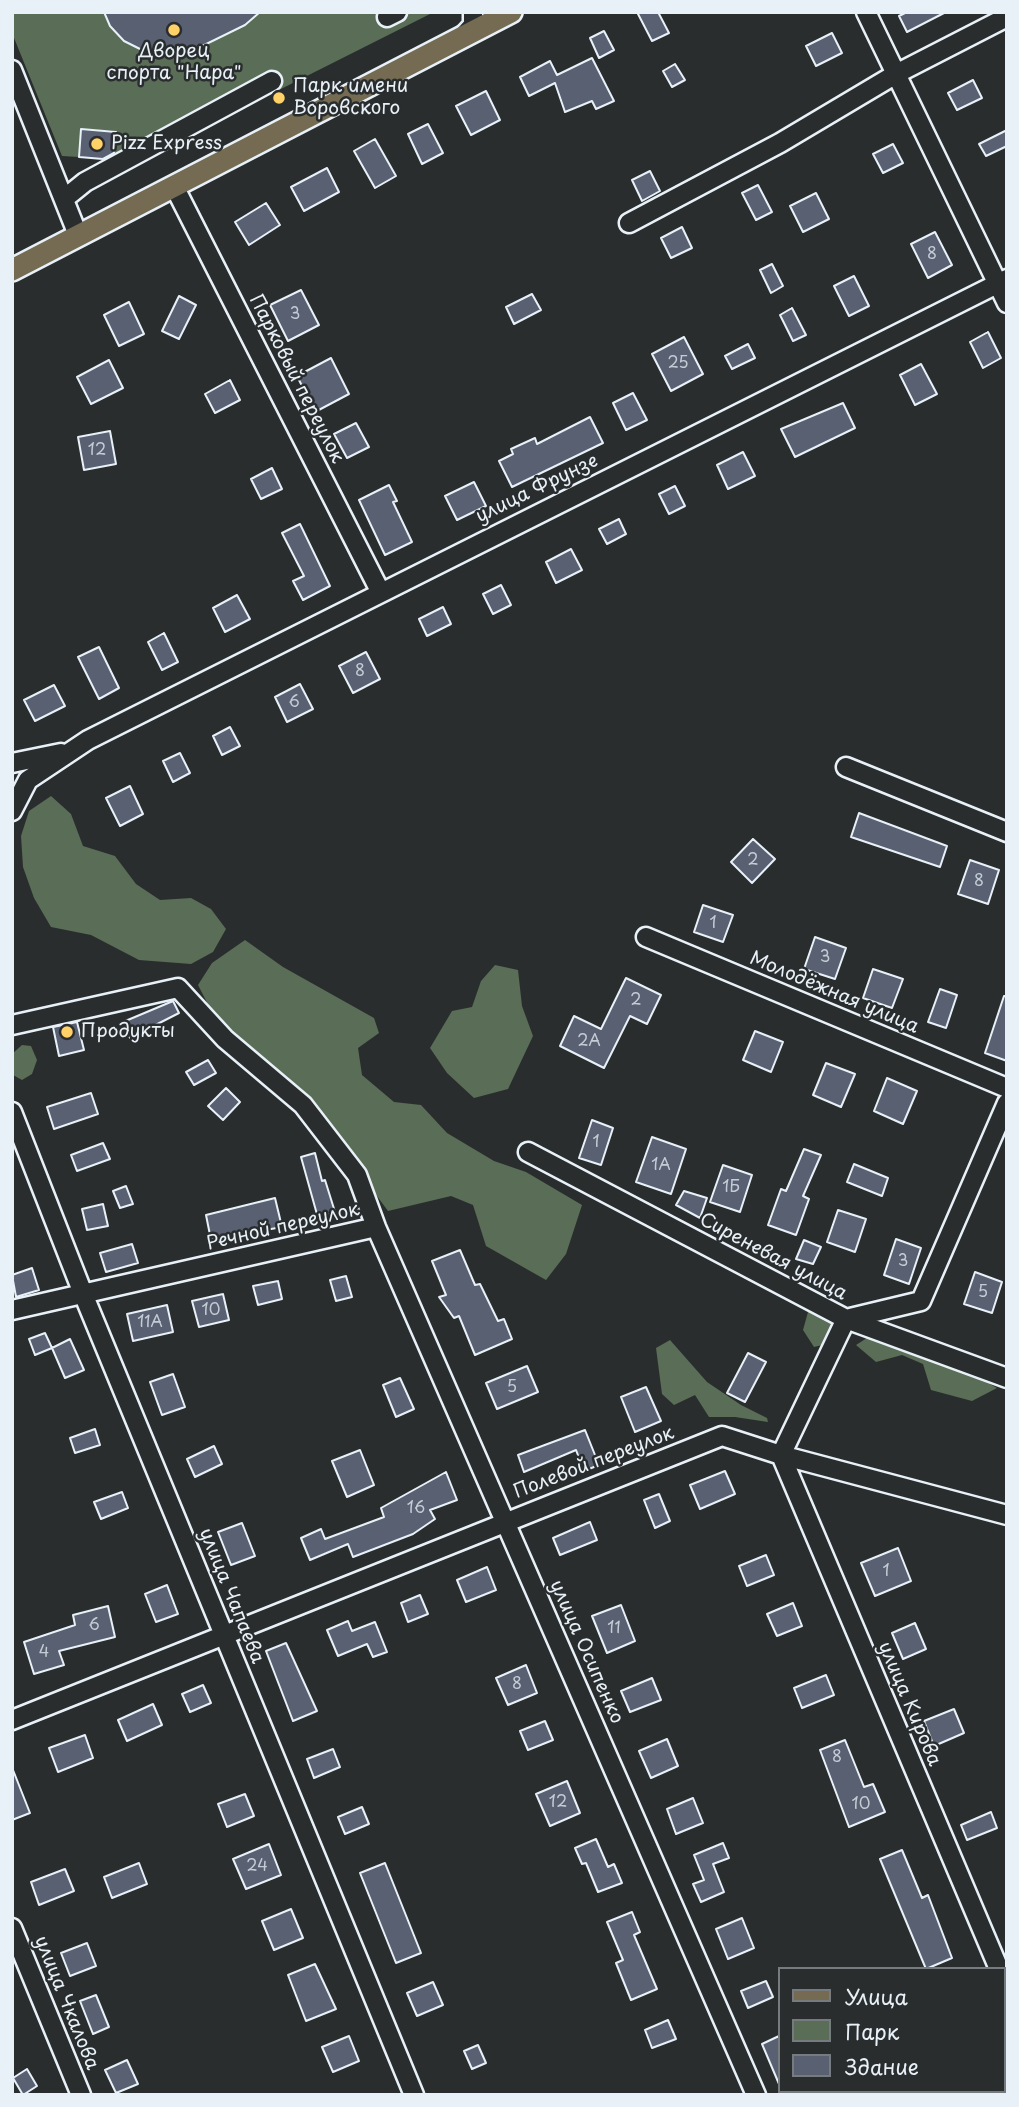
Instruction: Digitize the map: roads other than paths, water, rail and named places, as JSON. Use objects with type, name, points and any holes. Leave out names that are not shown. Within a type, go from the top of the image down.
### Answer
[{"type":"main road","points":[[12,270],[510,12]]},
{"type":"street","points":[[461,38],[464,12]]},
{"type":"street","points":[[461,38],[473,25],[473,12]]},
{"type":"street","points":[[866,12],[1002,281],[1007,303]]},
{"type":"street","points":[[629,223],[780,143],[896,74],[1007,17]]},
{"type":"street","points":[[14,79],[78,235]]},
{"type":"street","points":[[64,200],[85,182],[272,81]]},
{"type":"street","name":"Парковый переулок","points":[[174,186],[380,591]]},
{"type":"street","name":"улица Фрунзе","points":[[64,753],[380,591],[1002,281]]},
{"type":"street","points":[[12,763],[64,753]]},
{"type":"street","points":[[12,811],[28,780],[64,753]]},
{"type":"street","points":[[846,766],[1007,832]]},
{"type":"street","name":"Молодёжная улица","points":[[646,937],[1007,1088]]},
{"type":"street","name":"Речной переулок","points":[[12,1025],[178,988],[225,1039],[303,1105],[357,1175],[376,1227],[84,1296],[12,1310]]},
{"type":"street","points":[[781,1455],[846,1319],[921,1301],[1007,1102]]},
{"type":"street","name":"улица Чапаева","points":[[12,1112],[84,1296],[414,2095]]},
{"type":"street","name":"Сиреневая улица","points":[[528,1152],[846,1319],[1007,1378]]},
{"type":"street","name":"улица Осипенко","points":[[376,1227],[756,2095]]},
{"type":"street","name":"Полевой переулок","points":[[12,1720],[506,1520],[722,1436],[781,1455],[1007,1515]]},
{"type":"street","name":"улица Кирова","points":[[781,1455],[998,1967]]},
{"type":"street","name":"улица Чкалова","points":[[12,1928],[81,2095]]},
{"type":"place","name":"Дворец спорта \"Нара\"","points":[[174,30]]},
{"type":"place","name":"Парк имени Воровского","points":[[279,98]]},
{"type":"place","name":"Pizz Express","points":[[97,144]]},
{"type":"place","name":"Продукты","points":[[67,1032]]}]
